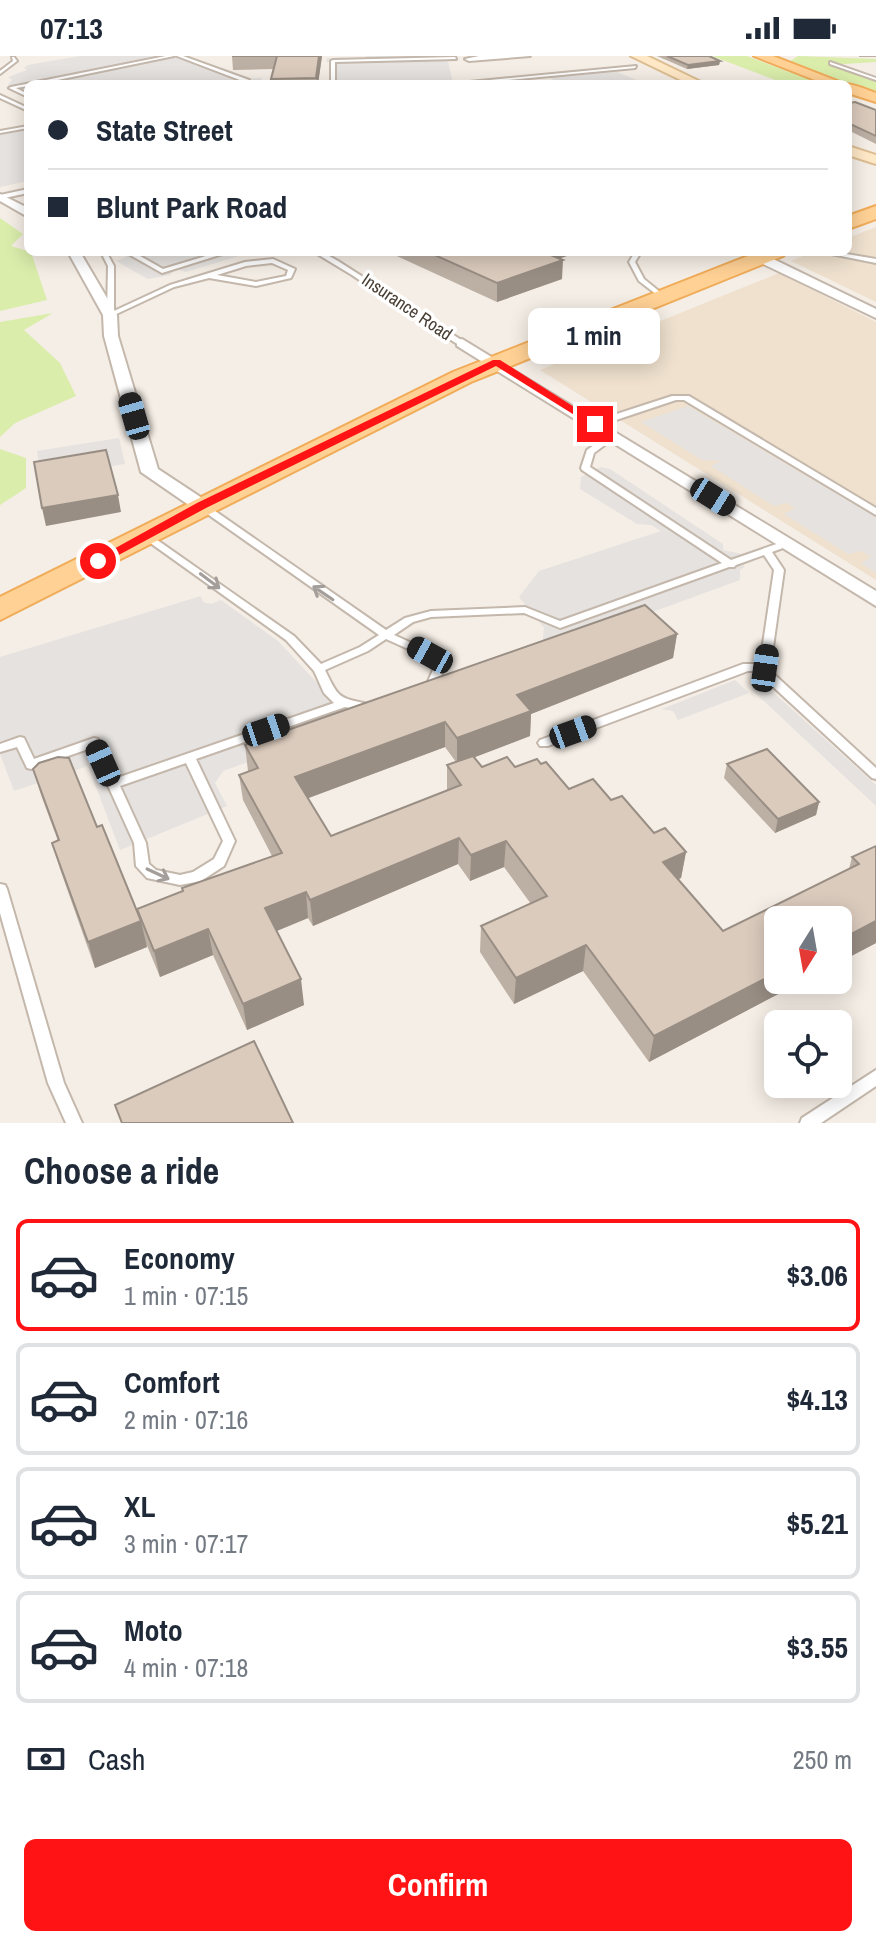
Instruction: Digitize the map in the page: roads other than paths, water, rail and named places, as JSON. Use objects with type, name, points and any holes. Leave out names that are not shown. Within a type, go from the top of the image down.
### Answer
[{"type":"main road","points":[[761,56],[827,80]]},
{"type":"main road","points":[[636,62],[657,65],[690,80]]},
{"type":"main road","points":[[852,89],[876,98]]},
{"type":"main road","points":[[852,151],[876,160]]},
{"type":"main road","points":[[852,221],[876,212]]},
{"type":"main road","points":[[0,610],[202,506],[497,362],[766,256]]},
{"type":"street","points":[[469,59],[526,56]]},
{"type":"street","points":[[0,197],[24,211]]},
{"type":"street","points":[[76,256],[110,315],[111,336],[150,472],[202,506]]},
{"type":"street","points":[[770,256],[876,314]]},
{"type":"street","name":"Insurance Road","points":[[462,343],[876,600]]},
{"type":"lane","points":[[51,80],[172,56]]},
{"type":"lane","points":[[179,56],[239,80]]},
{"type":"lane","points":[[0,65],[15,57]]},
{"type":"lane","points":[[0,73],[15,61],[15,57]]},
{"type":"lane","points":[[333,80],[333,61],[455,60]]},
{"type":"lane","points":[[494,80],[602,70],[636,62]]},
{"type":"lane","points":[[831,63],[876,79]]},
{"type":"lane","points":[[458,73],[460,80]]},
{"type":"lane","points":[[24,85],[11,88],[24,94]]},
{"type":"lane","points":[[0,96],[24,108]]},
{"type":"lane","points":[[0,130],[24,125]]},
{"type":"lane","points":[[0,197],[24,192]]},
{"type":"lane","points":[[106,256],[111,266],[110,315],[172,286],[263,261],[282,263],[292,273],[284,280],[266,284],[209,276]]},
{"type":"lane","points":[[135,256],[162,271],[172,286]]},
{"type":"lane","points":[[162,271],[213,256]]},
{"type":"lane","name":"Insurance Road","points":[[324,256],[370,281],[413,314],[462,343]]},
{"type":"lane","points":[[636,256],[632,262],[641,280],[663,297]]},
{"type":"lane","points":[[847,256],[876,261]]},
{"type":"lane","points":[[595,424],[675,398],[686,398],[876,512]]},
{"type":"lane","points":[[613,436],[590,452],[585,468],[731,565]]},
{"type":"lane","points":[[202,506],[388,636],[430,655],[437,664],[436,684],[417,696]]},
{"type":"lane","points":[[147,537],[290,638],[319,669],[330,693],[344,703],[374,708],[386,705]]},
{"type":"lane","points":[[319,669],[388,636],[409,620],[454,611],[525,610],[560,625],[768,553],[788,543]]},
{"type":"lane","points":[[768,553],[779,570],[765,668],[772,679],[876,775]]},
{"type":"lane","points":[[544,743],[747,667],[765,668]]},
{"type":"lane","points":[[113,784],[344,703]]},
{"type":"lane","points":[[0,748],[20,741],[31,765],[94,742],[140,843],[143,866],[165,879],[196,877],[219,862],[229,841],[189,757]]},
{"type":"lane","points":[[0,889],[52,1071],[74,1123]]},
{"type":"lane","points":[[808,1123],[876,1077]]}]
